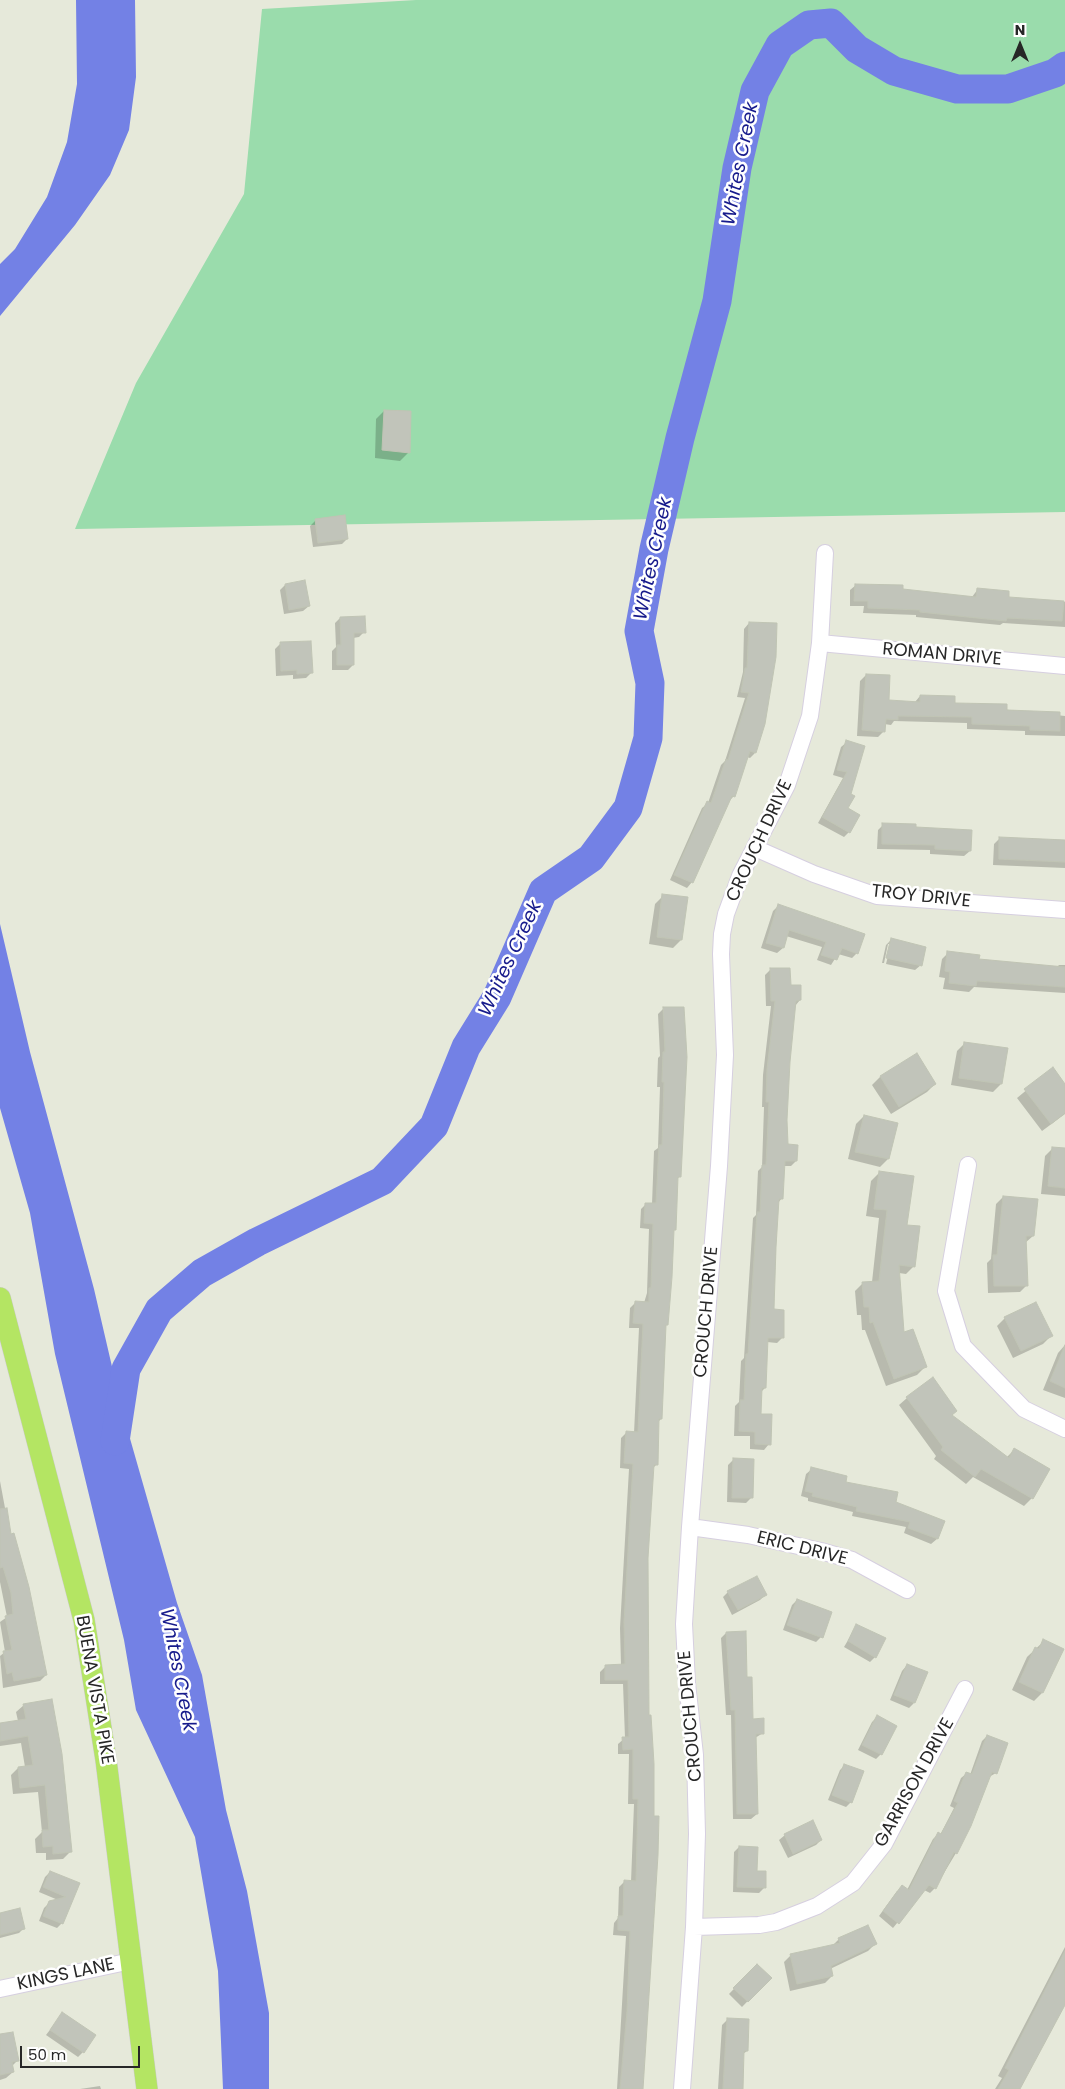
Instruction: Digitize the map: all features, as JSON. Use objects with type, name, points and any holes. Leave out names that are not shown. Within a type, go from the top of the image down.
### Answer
[{"type":"main road","name":"BUENA VISTA PIKE","points":[[0,1298],[84,1620],[106,1760],[147,2089]]},
{"type":"street","name":"CROUCH DRIVE","points":[[682,2089],[694,1926],[697,1788],[687,1682],[684,1624],[724,1074],[722,934],[726,914],[740,876],[787,785],[802,745],[810,716],[820,643],[825,553]]},
{"type":"street","name":"ROMAN DRIVE","points":[[820,643],[1065,666]]},
{"type":"street","name":"TROY DRIVE","points":[[755,848],[814,874],[877,896],[1065,910]]},
{"type":"street","points":[[968,1165],[946,1291],[963,1346],[1024,1408],[1065,1429]]},
{"type":"street","name":"ERIC DRIVE","points":[[690,1527],[748,1535],[821,1551],[852,1560],[907,1590]]},
{"type":"street","name":"GARRISON DRIVE","points":[[694,1926],[759,1925],[776,1922],[817,1906],[853,1883],[884,1844],[965,1689]]},
{"type":"street","name":"KINGS LANE","points":[[0,1989],[131,1961]]},
{"type":"green space","points":[[416,0],[1065,0],[1065,512],[75,529],[136,383],[244,194],[262,9]]},
{"type":"water","points":[[76,0],[135,0],[136,77],[129,130],[110,175],[75,225],[0,316],[0,264],[15,249],[47,197],[67,142],[77,84]]},
{"type":"water","points":[[0,924],[30,1052],[94,1289],[123,1414],[177,1603],[202,1675],[226,1810],[247,1891],[269,2013],[269,2089],[223,2089],[218,1971],[195,1837],[136,1710],[124,1640],[55,1354],[30,1213],[0,1108]]},
{"type":"building","points":[[384,410],[411,411],[410,453],[382,450]]},
{"type":"building","points":[[345,515],[348,539],[318,543],[315,519]]},
{"type":"building","points":[[305,580],[310,606],[289,610],[285,584]]},
{"type":"building","points":[[855,584],[903,585],[903,589],[976,597],[977,588],[1009,591],[1009,597],[1064,601],[1062,621],[1007,618],[1006,621],[920,612],[920,610],[868,608],[868,601],[854,601]]},
{"type":"building","points":[[365,616],[366,633],[354,633],[354,665],[337,665],[337,645],[341,645],[340,617]]},
{"type":"building","points":[[749,622],[777,623],[776,657],[765,724],[756,753],[750,751],[735,797],[732,796],[693,883],[674,875],[707,801],[711,803],[726,759],[728,760],[749,693],[741,692],[745,668],[747,668]]},
{"type":"building","points":[[311,641],[313,673],[297,674],[297,670],[281,671],[280,642]]},
{"type":"building","points":[[866,674],[890,675],[889,700],[920,702],[920,695],[955,696],[955,703],[1007,704],[1007,710],[1060,712],[1060,731],[1030,730],[1030,726],[972,724],[972,717],[898,716],[898,720],[886,719],[885,732],[862,730]]},
{"type":"building","points":[[846,740],[865,746],[851,794],[855,796],[848,808],[860,815],[850,833],[822,817],[847,772],[837,770]]},
{"type":"building","points":[[882,823],[916,824],[916,827],[972,830],[971,851],[935,849],[935,845],[882,844]]},
{"type":"building","points":[[999,837],[1065,840],[1065,862],[999,859]]},
{"type":"building","points":[[662,894],[688,897],[682,940],[657,937]]},
{"type":"building","points":[[778,904],[865,934],[858,954],[842,948],[837,960],[821,955],[826,942],[789,930],[784,948],[766,943]]},
{"type":"building","points":[[891,938],[926,947],[922,966],[886,958]]},
{"type":"building","points":[[947,951],[980,955],[979,959],[1065,967],[1065,987],[977,981],[976,986],[949,983],[950,972],[945,971]]},
{"type":"building","points":[[770,968],[790,968],[791,985],[801,985],[801,1000],[796,1001],[787,1120],[788,1144],[798,1145],[797,1161],[785,1161],[783,1199],[779,1199],[776,1247],[774,1309],[784,1310],[784,1338],[768,1338],[766,1388],[762,1388],[761,1414],[772,1414],[771,1445],[755,1444],[755,1432],[739,1431],[740,1400],[744,1400],[746,1354],[748,1354],[757,1212],[760,1212],[762,1165],[766,1165],[769,1102],[766,1102],[767,1069],[775,1001],[771,1001]]},
{"type":"building","points":[[663,1007],[684,1007],[687,1057],[681,1177],[678,1177],[676,1230],[674,1230],[668,1325],[666,1325],[662,1419],[659,1419],[658,1465],[654,1465],[648,1558],[649,1715],[651,1715],[654,1764],[654,1816],[659,1816],[658,1855],[643,2089],[620,2089],[627,2012],[630,1931],[618,1930],[618,1916],[623,1916],[624,1880],[636,1881],[638,1799],[633,1799],[633,1749],[623,1750],[622,1737],[629,1737],[628,1680],[605,1680],[605,1665],[625,1664],[624,1622],[633,1464],[624,1463],[626,1431],[638,1432],[643,1324],[633,1323],[635,1301],[649,1302],[649,1288],[651,1288],[653,1224],[644,1223],[645,1203],[656,1203],[659,1145],[662,1145],[664,1082],[662,1082],[663,1052],[665,1052]]},
{"type":"building","points":[[964,1042],[1008,1048],[1002,1084],[959,1078]]},
{"type":"building","points":[[917,1053],[936,1084],[899,1107],[880,1076]]},
{"type":"building","points":[[1053,1067],[1065,1084],[1065,1113],[1051,1124],[1024,1089]]},
{"type":"building","points":[[864,1115],[898,1123],[889,1159],[855,1152]]},
{"type":"building","points":[[1052,1147],[1065,1148],[1065,1188],[1048,1186]]},
{"type":"building","points":[[879,1171],[914,1176],[907,1225],[920,1226],[915,1267],[899,1265],[904,1332],[913,1329],[927,1367],[894,1379],[873,1322],[870,1323],[869,1307],[864,1307],[862,1282],[879,1281],[887,1210],[874,1209]]},
{"type":"building","points":[[1003,1196],[1038,1199],[1034,1236],[1026,1236],[1028,1286],[994,1286],[993,1255],[997,1255]]},
{"type":"building","points":[[1036,1302],[1053,1336],[1021,1351],[1004,1317]]},
{"type":"building","points":[[1065,1345],[1065,1388],[1050,1381]]},
{"type":"building","points":[[933,1377],[957,1411],[952,1415],[1009,1458],[1014,1448],[1050,1469],[1033,1499],[981,1469],[975,1477],[941,1450],[943,1447],[906,1397]]},
{"type":"building","points":[[733,1458],[754,1459],[753,1498],[732,1498]]},
{"type":"building","points":[[811,1467],[847,1476],[846,1482],[898,1492],[896,1502],[945,1521],[938,1539],[908,1528],[910,1522],[856,1511],[857,1507],[812,1496],[813,1493],[805,1491]]},
{"type":"building","points":[[7,1508],[11,1534],[14,1533],[29,1587],[47,1675],[14,1681],[12,1672],[7,1674],[3,1651],[12,1650],[5,1616],[13,1614],[11,1593],[3,1567],[0,1568],[0,1509]]},
{"type":"building","points":[[757,1576],[767,1595],[738,1610],[727,1591]]},
{"type":"building","points":[[797,1599],[832,1612],[823,1638],[787,1625]]},
{"type":"building","points":[[856,1624],[886,1638],[876,1658],[848,1641]]},
{"type":"building","points":[[746,1631],[747,1677],[752,1677],[753,1719],[764,1718],[764,1734],[756,1734],[758,1814],[737,1814],[735,1710],[731,1710],[726,1632]]},
{"type":"building","points":[[1043,1639],[1064,1649],[1043,1693],[1019,1682],[1035,1647],[1039,1649]]},
{"type":"building","points":[[907,1664],[928,1672],[915,1703],[894,1695]]},
{"type":"building","points":[[52,1699],[62,1754],[72,1852],[53,1854],[53,1846],[43,1847],[42,1830],[49,1830],[45,1785],[20,1788],[18,1767],[33,1765],[28,1736],[0,1741],[0,1723],[26,1719],[23,1704]]},
{"type":"building","points":[[877,1715],[897,1726],[882,1755],[862,1745]]},
{"type":"building","points":[[987,1735],[1008,1743],[997,1774],[992,1772],[971,1826],[957,1854],[954,1852],[936,1889],[929,1885],[899,1924],[883,1911],[902,1885],[909,1890],[938,1832],[941,1834],[958,1803],[954,1801],[966,1772],[972,1774]]},
{"type":"building","points":[[844,1764],[864,1771],[852,1803],[832,1795]]},
{"type":"building","points":[[813,1820],[822,1840],[793,1854],[784,1834]]},
{"type":"building","points":[[739,1846],[758,1847],[757,1871],[766,1871],[766,1888],[737,1887]]},
{"type":"building","points":[[50,1871],[80,1883],[63,1924],[43,1916],[49,1901],[66,1897],[43,1887]]},
{"type":"building","points":[[20,1908],[25,1929],[0,1935],[0,1913]]},
{"type":"building","points":[[868,1925],[877,1944],[831,1966],[833,1976],[797,1984],[790,1954],[840,1943],[838,1938]]},
{"type":"building","points":[[1065,1951],[1065,2005],[1020,2089],[998,2089],[1009,2070],[1005,2068]]},
{"type":"building","points":[[757,1964],[772,1978],[748,2002],[733,1988]]},
{"type":"building","points":[[62,2012],[96,2035],[84,2053],[50,2030]]},
{"type":"building","points":[[727,2018],[749,2019],[748,2051],[744,2051],[743,2089],[723,2089]]},
{"type":"building","points":[[13,2032],[19,2061],[12,2062],[14,2072],[0,2075],[0,2034]]},
{"type":"waterway","name":"Whites Creek","points":[[115,1441],[126,1369],[159,1310],[202,1273],[257,1242],[382,1181],[434,1126],[466,1047],[497,997],[543,891],[591,858],[628,808],[648,738],[650,683],[639,631],[654,549],[680,438],[717,301],[737,168],[755,91],[780,45],[809,25],[831,23],[857,49],[894,71],[957,89],[1008,89],[1055,73],[1065,66]]}]
